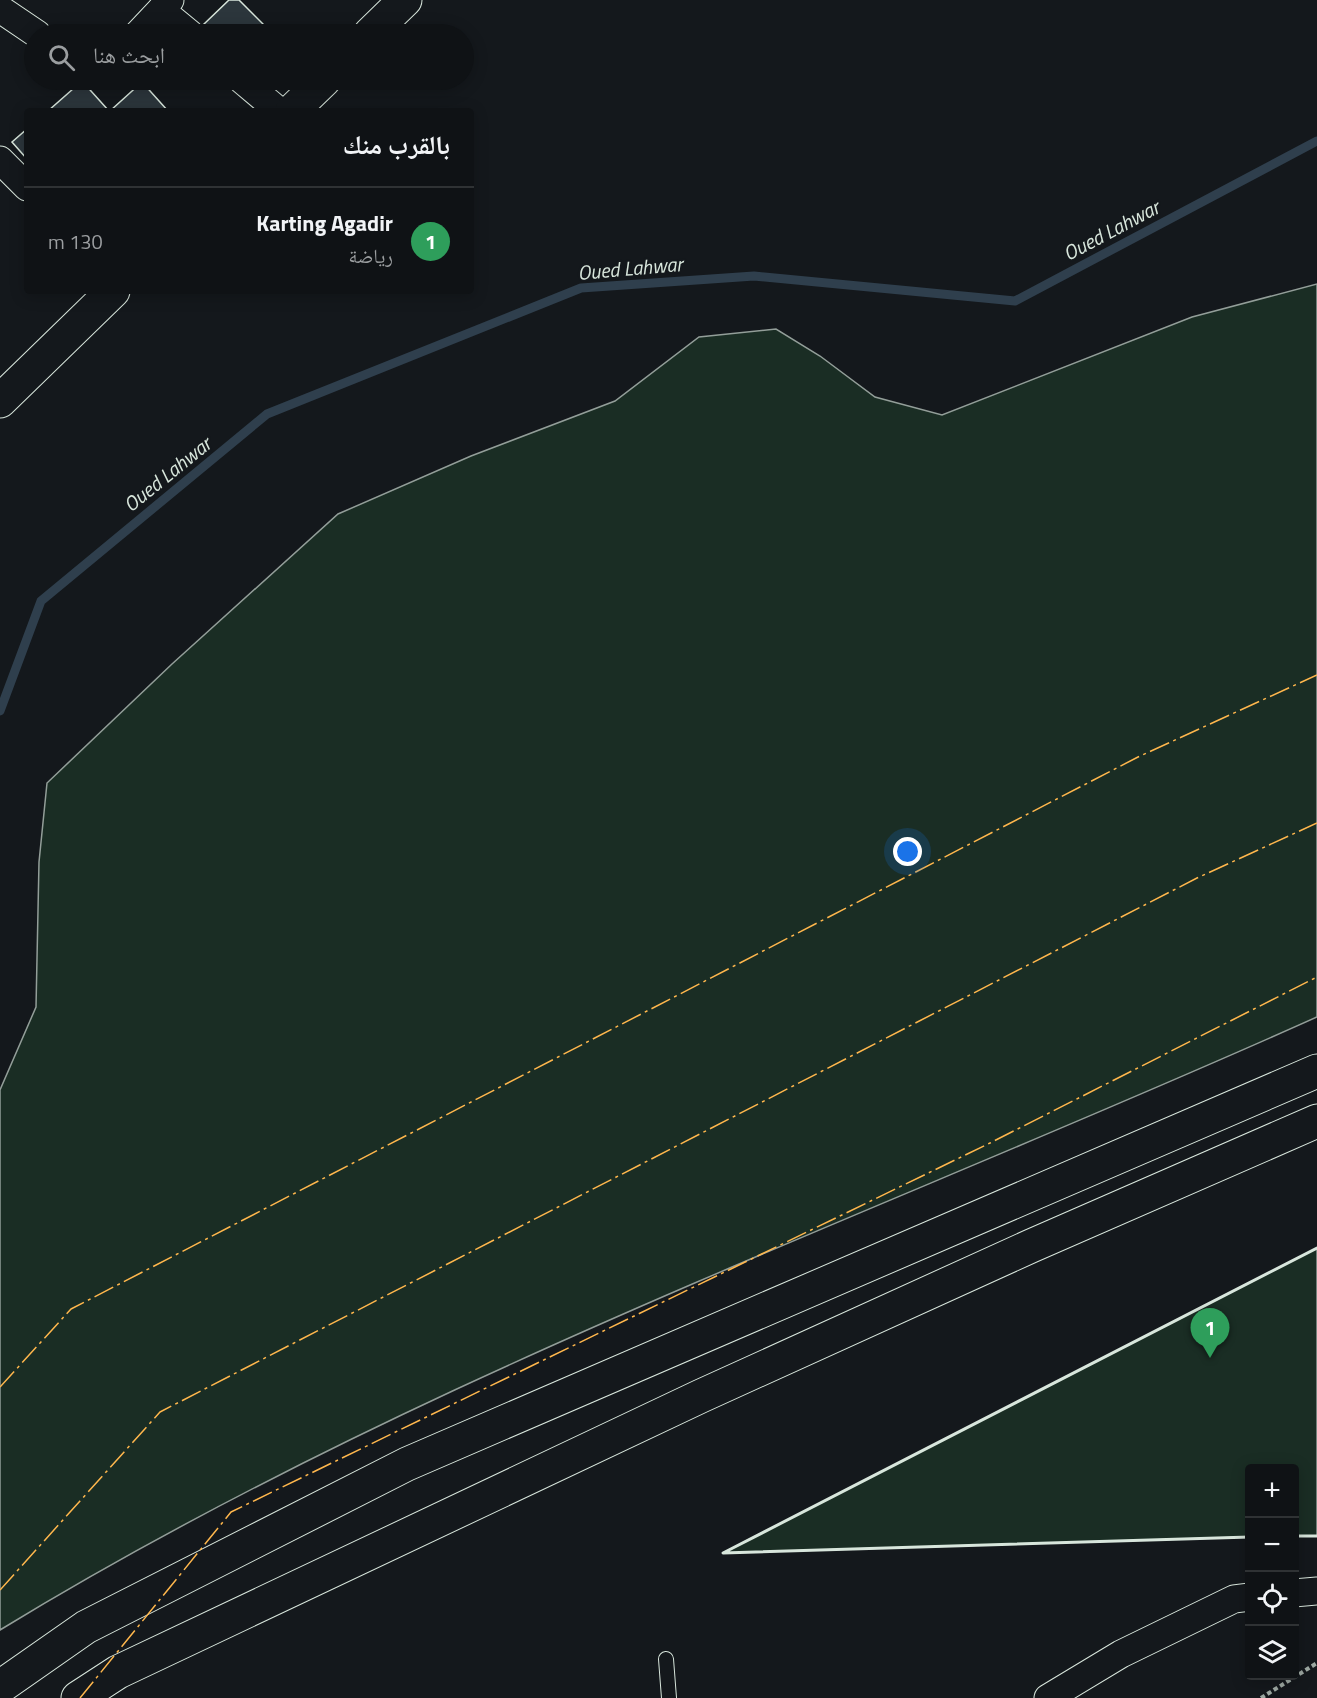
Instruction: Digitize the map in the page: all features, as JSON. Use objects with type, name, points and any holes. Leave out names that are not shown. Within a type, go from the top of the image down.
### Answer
[{"type":"street","points":[[380,24],[405,0]]},
{"type":"street","points":[[147,24],[165,5],[181,24]]},
{"type":"street","points":[[0,9],[24,25]]},
{"type":"street","points":[[254,90],[275,108]]},
{"type":"street","points":[[295,108],[314,90]]},
{"type":"street","points":[[0,160],[24,184]]},
{"type":"street","points":[[0,401],[110,294]]},
{"type":"street","points":[[0,1687],[86,1627],[406,1464],[1317,1071]]},
{"type":"street","points":[[78,1698],[118,1672],[701,1396],[1031,1246],[1317,1120]]},
{"type":"street","points":[[1299,1593],[1317,1591]]},
{"type":"street","points":[[1048,1698],[1131,1649],[1234,1599],[1245,1598]]},
{"type":"lane","points":[[666,1659],[669,1698]]},
{"type":"path","points":[[1261,1698],[1317,1663]]},
{"type":"green space","points":[[1317,284],[1317,1017],[1151,1090],[648,1303],[482,1378],[318,1456],[157,1539],[0,1630],[0,1090],[36,1007],[39,862],[47,783],[172,664],[338,514],[471,456],[615,401],[699,337],[776,329],[820,356],[875,397],[942,415],[1192,317]]},
{"type":"green space","points":[[1317,1248],[1317,1536],[1299,1536],[1299,1464],[1245,1464],[1245,1537],[723,1553]]},
{"type":"building","points":[[229,0],[239,0],[263,24],[204,24]]},
{"type":"building","points":[[72,90],[90,90],[106,108],[51,108]]},
{"type":"building","points":[[133,90],[149,90],[165,108],[113,108]]},
{"type":"building","points":[[24,132],[24,156],[12,142]]},
{"type":"waterway","name":"Oued Lahwar","points":[[0,711],[41,601],[267,414],[581,288],[754,276],[1015,301],[1317,141]]},
{"type":"wall","points":[[1245,1537],[723,1553],[1317,1248]]},
{"type":"wall","points":[[1299,1536],[1317,1536]]},
{"type":"power","points":[[0,1387],[71,1309],[1138,757],[1317,675]]},
{"type":"power","points":[[0,1590],[160,1412],[1197,878],[1317,823]]},
{"type":"power","points":[[80,1698],[231,1512],[990,1143],[1317,977]]},
{"type":"place","name":"Karting Agadir","points":[[1210,1358]]}]
